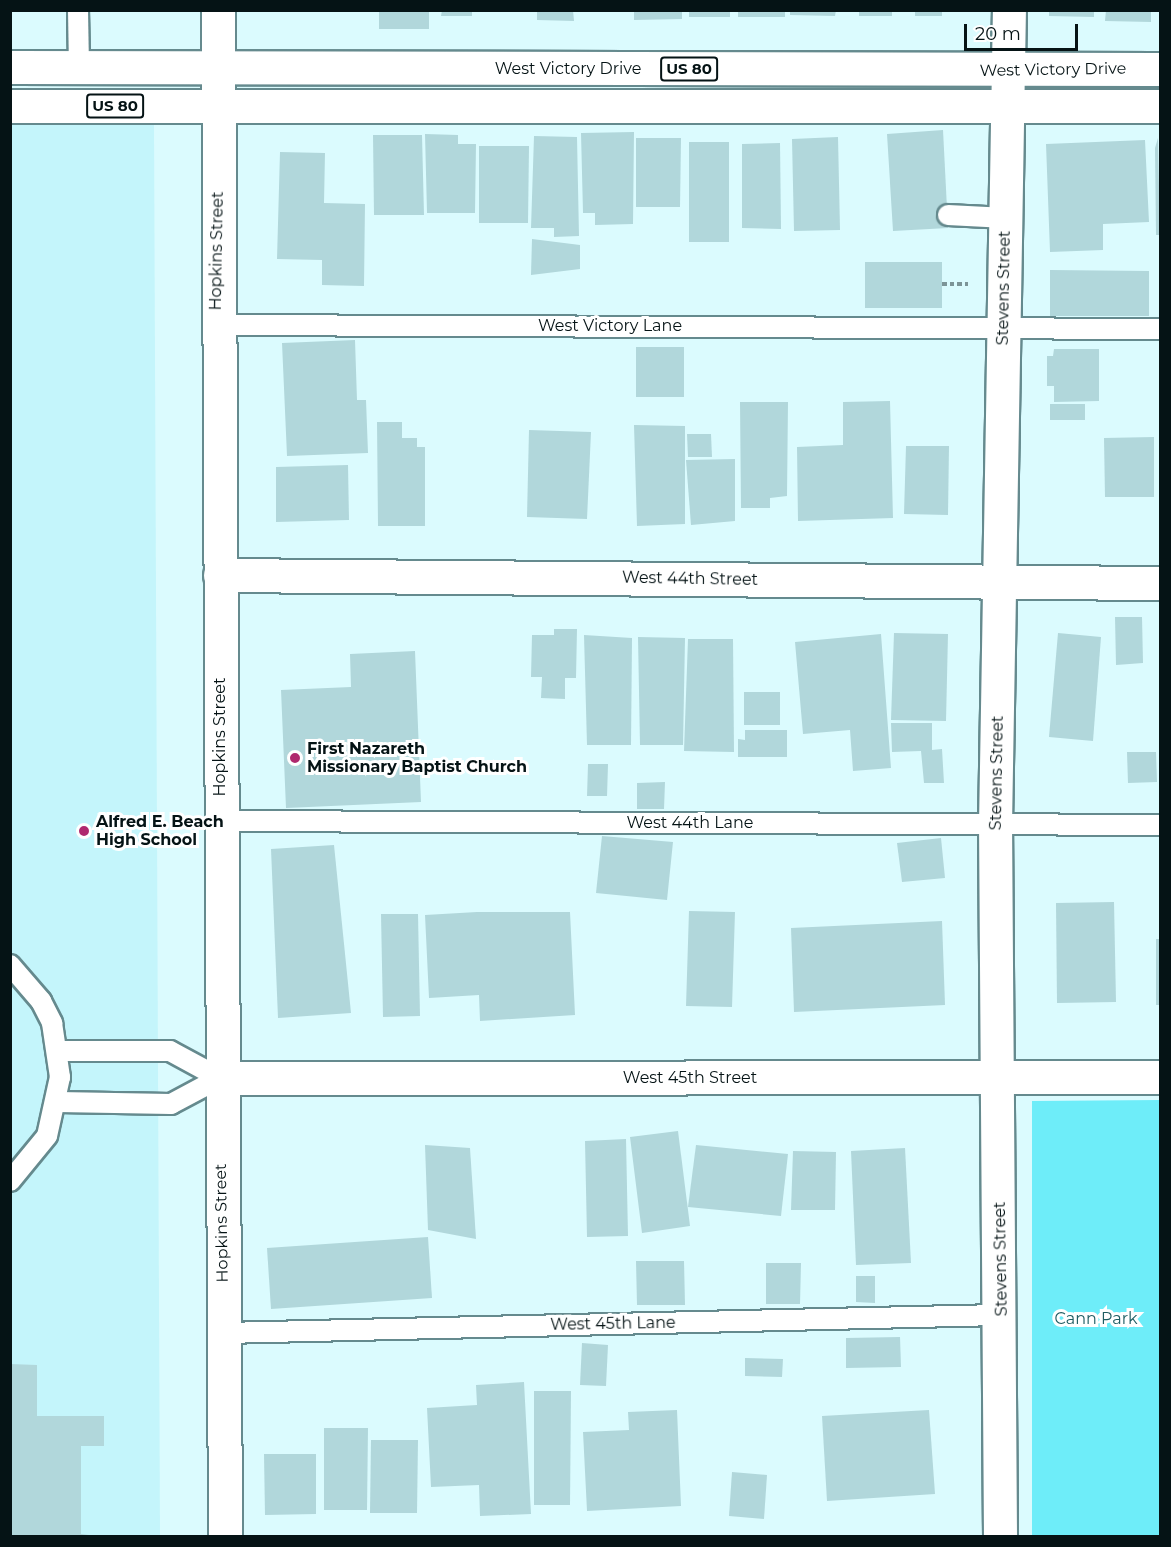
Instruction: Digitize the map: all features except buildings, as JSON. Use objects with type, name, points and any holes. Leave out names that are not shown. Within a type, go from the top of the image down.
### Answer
[{"type":"street","name":"Hopkins Street","points":[[218,10],[216,326],[220,575],[220,1078],[225,1536]]},
{"type":"street","name":"Stevens Street","points":[[1000,1536],[1002,1315],[995,825],[1001,582],[1009,10]]},
{"type":"street","name":"West Victory Drive","points":[[10,67],[1009,71],[1161,69]]},
{"type":"street","name":"US 80","points":[[10,106],[1009,108],[1161,106]]},
{"type":"street","name":"West 44th Street","points":[[220,575],[1161,582]]},
{"type":"street","name":"West 45th Street","points":[[220,1078],[1161,1077]]},
{"type":"lane","points":[[78,10],[80,67]]},
{"type":"lane","points":[[948,215],[1006,218]]},
{"type":"lane","name":"West Victory Lane","points":[[216,326],[1003,326],[1161,329]]},
{"type":"lane","name":"West 44th Lane","points":[[220,821],[1161,825]]},
{"type":"lane","points":[[10,965],[41,1000],[58,1051],[58,1102],[47,1136],[10,1181]]},
{"type":"lane","points":[[58,1051],[170,1051],[220,1078]]},
{"type":"lane","points":[[58,1102],[171,1104],[220,1078]]},
{"type":"lane","name":"West 45th Lane","points":[[224,1333],[1002,1315]]},
{"type":"shaded area","name":"Alfred E. Beach High School","points":[[154,122],[160,1536],[11,1536],[10,125]]},
{"type":"green space","name":"Cann Park","points":[[1160,1100],[1160,1536],[1032,1536],[1032,1101]]},
{"type":"place","name":"First Nazareth Missionary Baptist Church","points":[[295,758]]},
{"type":"place","name":"Alfred E. Beach High School","points":[[84,831]]}]
